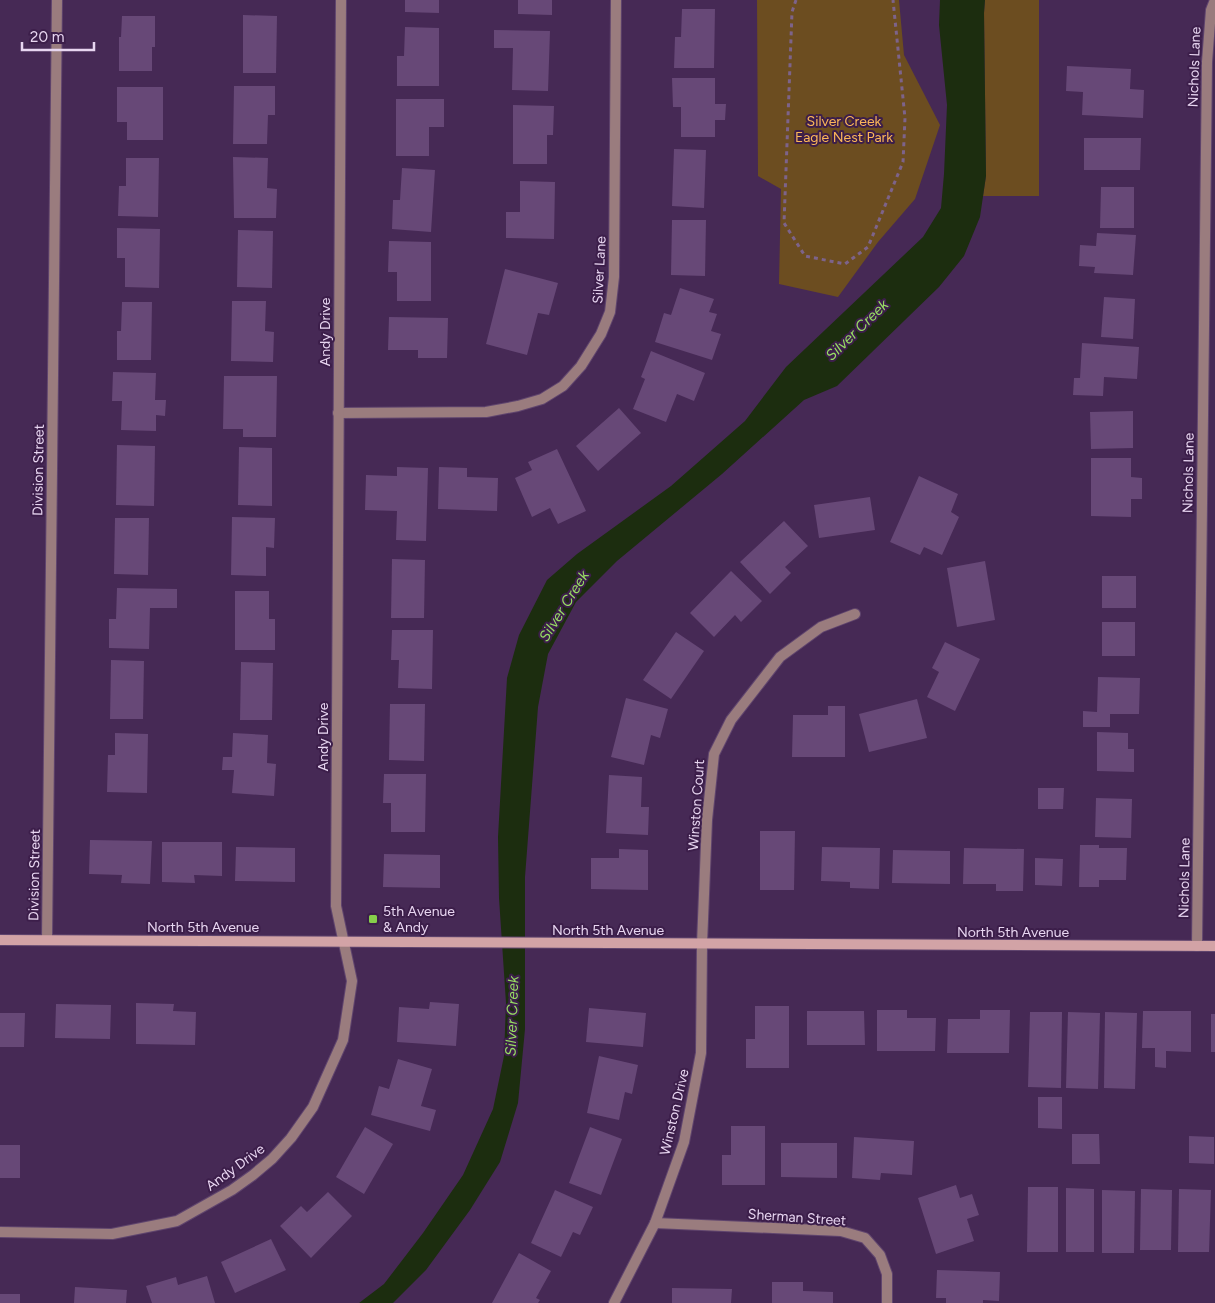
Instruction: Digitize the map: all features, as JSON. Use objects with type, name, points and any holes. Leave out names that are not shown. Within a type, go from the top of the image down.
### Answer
[{"type":"street","name":"Division Street","points":[[47,940],[57,0]]},
{"type":"street","name":"Andy Drive","points":[[0,1232],[112,1234],[177,1221],[232,1190],[272,1159],[291,1138],[313,1107],[343,1040],[352,981],[336,906],[341,0]]},
{"type":"street","name":"Silver Lane","points":[[338,413],[486,412],[542,399],[563,386],[581,366],[601,334],[610,312],[614,277],[616,0]]},
{"type":"street","name":"Nichols Lane","points":[[1197,946],[1207,62],[1210,10],[1215,0]]},
{"type":"street","name":"Winston Court","points":[[702,944],[708,820],[714,754],[731,720],[780,657],[821,627],[855,614]]},
{"type":"street","name":"North 5th Avenue","points":[[0,940],[1215,946]]},
{"type":"street","name":"Winston Drive","points":[[615,1302],[655,1223],[684,1142],[700,1054],[702,944]]},
{"type":"street","name":"Sherman Street","points":[[655,1223],[841,1231],[865,1238],[880,1255],[887,1274],[886,1303]]},
{"type":"path","points":[[796,0],[792,12],[784,223],[805,256],[845,264],[868,247],[903,162],[904,118],[893,0]]},
{"type":"green space","name":"Silver Creek Eagle Nest Park","points":[[757,0],[899,0],[904,55],[940,125],[915,199],[878,242],[838,297],[779,284],[781,189],[758,176]]},
{"type":"green space","points":[[985,0],[1039,0],[1039,196],[983,196],[986,176]]},
{"type":"water","name":"Silver Creek","points":[[940,0],[985,0],[986,176],[980,217],[964,256],[939,287],[837,386],[804,400],[722,474],[617,561],[576,602],[548,654],[538,707],[525,877],[525,1029],[518,1103],[500,1162],[470,1210],[426,1270],[393,1303],[359,1303],[384,1284],[423,1233],[463,1175],[493,1109],[504,1056],[506,1003],[499,898],[498,837],[507,678],[519,635],[547,580],[577,554],[671,486],[745,421],[786,367],[923,237],[941,208],[944,174],[947,105],[939,25]]},
{"type":"building","points":[[405,0],[439,0],[439,13],[405,12]]},
{"type":"building","points":[[518,0],[552,0],[552,15],[518,14]]},
{"type":"building","points":[[682,9],[715,9],[714,68],[674,68],[675,37],[681,37]]},
{"type":"building","points":[[243,15],[277,16],[276,73],[243,73]]},
{"type":"building","points":[[122,16],[155,16],[155,47],[152,47],[152,71],[119,71],[119,37],[121,37]]},
{"type":"building","points":[[405,27],[439,28],[439,86],[397,86],[397,56],[404,56]]},
{"type":"building","points":[[494,30],[550,31],[548,91],[512,90],[513,48],[494,48]]},
{"type":"building","points":[[1067,66],[1131,69],[1130,89],[1144,90],[1143,118],[1082,115],[1083,92],[1066,91]]},
{"type":"building","points":[[672,78],[715,78],[715,104],[726,104],[725,120],[715,120],[715,137],[681,137],[681,107],[673,107]]},
{"type":"building","points":[[234,86],[275,86],[275,115],[268,115],[267,144],[233,144]]},
{"type":"building","points":[[117,87],[163,87],[163,140],[127,140],[127,122],[117,122]]},
{"type":"building","points":[[396,99],[444,99],[444,127],[429,127],[429,156],[396,156]]},
{"type":"building","points":[[513,105],[554,106],[553,135],[547,135],[547,164],[513,164]]},
{"type":"building","points":[[1084,138],[1141,138],[1140,170],[1084,170]]},
{"type":"building","points":[[674,149],[706,150],[704,208],[672,206]]},
{"type":"building","points":[[233,157],[268,158],[267,188],[277,189],[276,218],[234,218]]},
{"type":"building","points":[[126,158],[159,158],[158,217],[118,216],[119,186],[126,186]]},
{"type":"building","points":[[402,168],[435,170],[431,232],[392,229],[393,200],[400,200]]},
{"type":"building","points":[[520,181],[555,182],[554,239],[506,238],[506,212],[520,212]]},
{"type":"building","points":[[1101,187],[1134,187],[1134,228],[1100,228]]},
{"type":"building","points":[[672,220],[706,220],[705,276],[671,275]]},
{"type":"building","points":[[117,228],[160,229],[159,288],[125,287],[125,258],[117,258]]},
{"type":"building","points":[[238,230],[273,231],[272,288],[237,287]]},
{"type":"building","points":[[1097,233],[1136,235],[1133,275],[1094,273],[1095,267],[1079,266],[1080,245],[1096,246]]},
{"type":"building","points":[[389,241],[431,242],[431,301],[397,301],[397,272],[388,272]]},
{"type":"building","points":[[505,269],[558,283],[549,315],[538,313],[527,355],[486,344]]},
{"type":"building","points":[[680,288],[714,299],[709,312],[717,314],[711,331],[721,334],[712,360],[655,342],[664,313],[671,315]]},
{"type":"building","points":[[1104,297],[1135,299],[1133,339],[1101,337]]},
{"type":"building","points":[[232,301],[266,301],[265,331],[274,332],[273,362],[231,361]]},
{"type":"building","points":[[122,302],[152,302],[151,360],[117,360],[117,331],[121,331]]},
{"type":"building","points":[[389,317],[448,318],[447,358],[418,358],[418,350],[388,350]]},
{"type":"building","points":[[1082,343],[1139,347],[1137,379],[1104,377],[1103,396],[1073,395],[1074,378],[1080,378]]},
{"type":"building","points":[[651,351],[705,373],[694,401],[677,394],[666,422],[633,409],[645,379],[641,377]]},
{"type":"building","points":[[113,372],[156,373],[155,400],[166,400],[165,416],[156,415],[156,431],[121,430],[122,401],[112,401]]},
{"type":"building","points":[[224,376],[277,376],[276,437],[243,437],[243,429],[223,429]]},
{"type":"building","points":[[619,408],[641,433],[598,471],[576,446]]},
{"type":"building","points":[[1133,411],[1133,448],[1091,449],[1090,412]]},
{"type":"building","points":[[117,445],[155,446],[154,506],[116,505]]},
{"type":"building","points":[[239,447],[272,448],[272,506],[238,505]]},
{"type":"building","points":[[557,449],[586,511],[558,524],[550,508],[532,517],[515,478],[532,470],[528,462]]},
{"type":"building","points":[[1091,458],[1131,458],[1131,477],[1142,478],[1142,499],[1131,499],[1131,517],[1091,516]]},
{"type":"building","points":[[397,467],[428,468],[426,541],[396,540],[397,511],[365,510],[366,475],[397,476]]},
{"type":"building","points":[[439,467],[467,468],[467,477],[498,478],[497,511],[438,509]]},
{"type":"building","points":[[919,476],[958,494],[951,512],[959,517],[942,555],[924,547],[920,555],[890,542]]},
{"type":"building","points":[[870,497],[875,530],[819,538],[814,505]]},
{"type":"building","points":[[232,517],[275,518],[274,548],[266,547],[266,576],[231,575]]},
{"type":"building","points":[[115,518],[149,518],[148,575],[114,574]]},
{"type":"building","points":[[784,521],[808,546],[785,567],[791,573],[770,594],[740,562]]},
{"type":"building","points":[[392,559],[425,560],[424,618],[391,618]]},
{"type":"building","points":[[985,561],[995,620],[957,627],[947,568]]},
{"type":"building","points":[[731,571],[762,601],[741,622],[735,615],[714,637],[690,613]]},
{"type":"building","points":[[1102,576],[1136,576],[1136,608],[1102,608]]},
{"type":"building","points":[[117,588],[177,589],[177,608],[150,608],[149,649],[109,648],[109,619],[116,619]]},
{"type":"building","points":[[235,591],[269,591],[269,619],[275,619],[275,650],[235,650]]},
{"type":"building","points":[[1102,622],[1135,622],[1135,656],[1102,656]]},
{"type":"building","points":[[392,630],[433,630],[432,689],[398,688],[399,660],[391,660]]},
{"type":"building","points":[[676,632],[704,651],[671,699],[643,680]]},
{"type":"building","points":[[945,642],[980,659],[955,711],[927,697],[939,672],[932,668]]},
{"type":"building","points":[[111,660],[144,661],[143,719],[110,719]]},
{"type":"building","points":[[241,662],[273,663],[272,720],[240,720]]},
{"type":"building","points":[[1098,677],[1140,678],[1139,714],[1110,714],[1110,727],[1083,727],[1083,711],[1097,712]]},
{"type":"building","points":[[626,698],[668,709],[660,738],[651,735],[644,765],[611,757]]},
{"type":"building","points":[[917,699],[927,738],[869,752],[859,714]]},
{"type":"building","points":[[390,704],[425,704],[424,761],[389,760]]},
{"type":"building","points":[[828,706],[845,706],[845,757],[792,757],[793,715],[828,715]]},
{"type":"building","points":[[1097,732],[1128,733],[1128,749],[1134,749],[1134,772],[1097,771]]},
{"type":"building","points":[[115,733],[148,734],[147,793],[107,792],[108,755],[115,755]]},
{"type":"building","points":[[233,733],[268,735],[267,763],[276,764],[274,796],[232,793],[234,770],[222,770],[223,757],[232,757]]},
{"type":"building","points":[[384,774],[426,774],[425,832],[391,832],[391,803],[383,803]]},
{"type":"building","points":[[609,775],[642,777],[641,807],[649,807],[648,835],[606,833]]},
{"type":"building","points":[[1038,788],[1064,788],[1063,809],[1038,809]]},
{"type":"building","points":[[1096,798],[1132,799],[1131,838],[1095,837]]},
{"type":"building","points":[[760,831],[795,831],[794,890],[760,890]]},
{"type":"building","points":[[90,840],[152,841],[150,884],[121,883],[122,875],[89,874]]},
{"type":"building","points":[[162,842],[222,842],[222,876],[194,875],[195,883],[162,882]]},
{"type":"building","points":[[1080,845],[1099,845],[1099,848],[1127,848],[1126,880],[1099,880],[1099,887],[1079,887]]},
{"type":"building","points":[[236,847],[295,848],[295,882],[235,881]]},
{"type":"building","points":[[822,847],[880,848],[879,889],[850,888],[850,882],[821,881]]},
{"type":"building","points":[[964,848],[1024,849],[1023,891],[996,891],[996,884],[963,884]]},
{"type":"building","points":[[619,849],[648,850],[648,890],[591,889],[591,858],[619,858]]},
{"type":"building","points":[[893,850],[950,851],[950,884],[892,883]]},
{"type":"building","points":[[384,854],[440,855],[440,888],[383,887]]},
{"type":"building","points":[[1035,858],[1063,859],[1062,886],[1035,885]]},
{"type":"building","points":[[430,1002],[459,1004],[456,1046],[397,1042],[399,1007],[429,1009]]},
{"type":"building","points":[[136,1003],[174,1004],[173,1011],[196,1012],[195,1045],[136,1044]]},
{"type":"building","points":[[56,1004],[111,1005],[110,1039],[55,1038]]},
{"type":"building","points":[[755,1006],[789,1006],[789,1068],[746,1068],[746,1039],[755,1039]]},
{"type":"building","points":[[589,1008],[646,1013],[643,1047],[586,1042]]},
{"type":"building","points":[[877,1010],[907,1010],[907,1018],[936,1018],[935,1051],[877,1051]]},
{"type":"building","points":[[980,1010],[1010,1010],[1009,1053],[947,1053],[948,1019],[980,1019]]},
{"type":"building","points":[[807,1011],[864,1011],[865,1045],[807,1045]]},
{"type":"building","points":[[1143,1011],[1191,1011],[1191,1052],[1166,1051],[1166,1068],[1155,1067],[1155,1048],[1142,1048]]},
{"type":"building","points":[[1030,1012],[1062,1012],[1061,1088],[1028,1087]]},
{"type":"building","points":[[1068,1012],[1100,1013],[1098,1089],[1066,1088]]},
{"type":"building","points":[[1105,1012],[1137,1013],[1135,1089],[1104,1088]]},
{"type":"building","points":[[0,1013],[25,1013],[24,1047],[0,1047]]},
{"type":"building","points":[[1211,1014],[1215,1014],[1215,1052],[1211,1052]]},
{"type":"building","points":[[599,1056],[638,1065],[632,1094],[625,1092],[619,1120],[587,1113]]},
{"type":"building","points":[[398,1059],[432,1069],[421,1106],[436,1110],[430,1131],[371,1115],[379,1086],[389,1089]]},
{"type":"building","points":[[1038,1097],[1062,1097],[1062,1129],[1038,1128]]},
{"type":"building","points":[[731,1126],[765,1126],[765,1185],[722,1185],[722,1155],[731,1155]]},
{"type":"building","points":[[365,1127],[393,1144],[364,1194],[336,1177]]},
{"type":"building","points":[[590,1127],[622,1139],[601,1195],[569,1183]]},
{"type":"building","points":[[1072,1134],[1099,1134],[1100,1164],[1072,1164]]},
{"type":"building","points":[[1189,1136],[1214,1137],[1214,1164],[1189,1163]]},
{"type":"building","points":[[854,1137],[914,1141],[912,1175],[881,1173],[880,1180],[852,1178]]},
{"type":"building","points":[[781,1143],[837,1143],[837,1178],[781,1177]]},
{"type":"building","points":[[0,1145],[20,1145],[20,1178],[0,1178]]},
{"type":"building","points":[[956,1185],[960,1198],[972,1194],[979,1215],[967,1219],[974,1241],[936,1254],[918,1198]]},
{"type":"building","points":[[1028,1187],[1058,1187],[1058,1252],[1027,1252]]},
{"type":"building","points":[[1066,1188],[1094,1189],[1094,1252],[1066,1252]]},
{"type":"building","points":[[1141,1189],[1172,1190],[1171,1250],[1140,1250]]},
{"type":"building","points":[[1179,1189],[1211,1190],[1209,1252],[1178,1252]]},
{"type":"building","points":[[555,1190],[593,1207],[580,1235],[573,1232],[561,1257],[531,1243]]},
{"type":"building","points":[[1102,1190],[1135,1191],[1134,1253],[1102,1253]]},
{"type":"building","points":[[328,1192],[352,1216],[311,1258],[280,1226],[301,1206],[307,1212]]},
{"type":"building","points":[[271,1239],[286,1270],[235,1293],[221,1262]]},
{"type":"building","points":[[519,1253],[551,1271],[536,1298],[540,1300],[538,1303],[492,1303]]},
{"type":"building","points":[[937,1270],[1000,1272],[999,1301],[983,1300],[983,1303],[946,1303],[946,1298],[936,1298]]},
{"type":"building","points":[[207,1276],[215,1303],[152,1303],[146,1286],[176,1277],[178,1285]]},
{"type":"building","points":[[772,1282],[803,1282],[803,1291],[833,1292],[833,1303],[772,1303]]},
{"type":"building","points":[[75,1287],[127,1290],[126,1303],[74,1303]]},
{"type":"building","points":[[672,1288],[732,1289],[731,1303],[672,1303]]},
{"type":"building","points":[[0,1294],[20,1294],[20,1303],[0,1303]]},
{"type":"place","name":"5th Avenue & Andy","points":[[373,919]]}]
